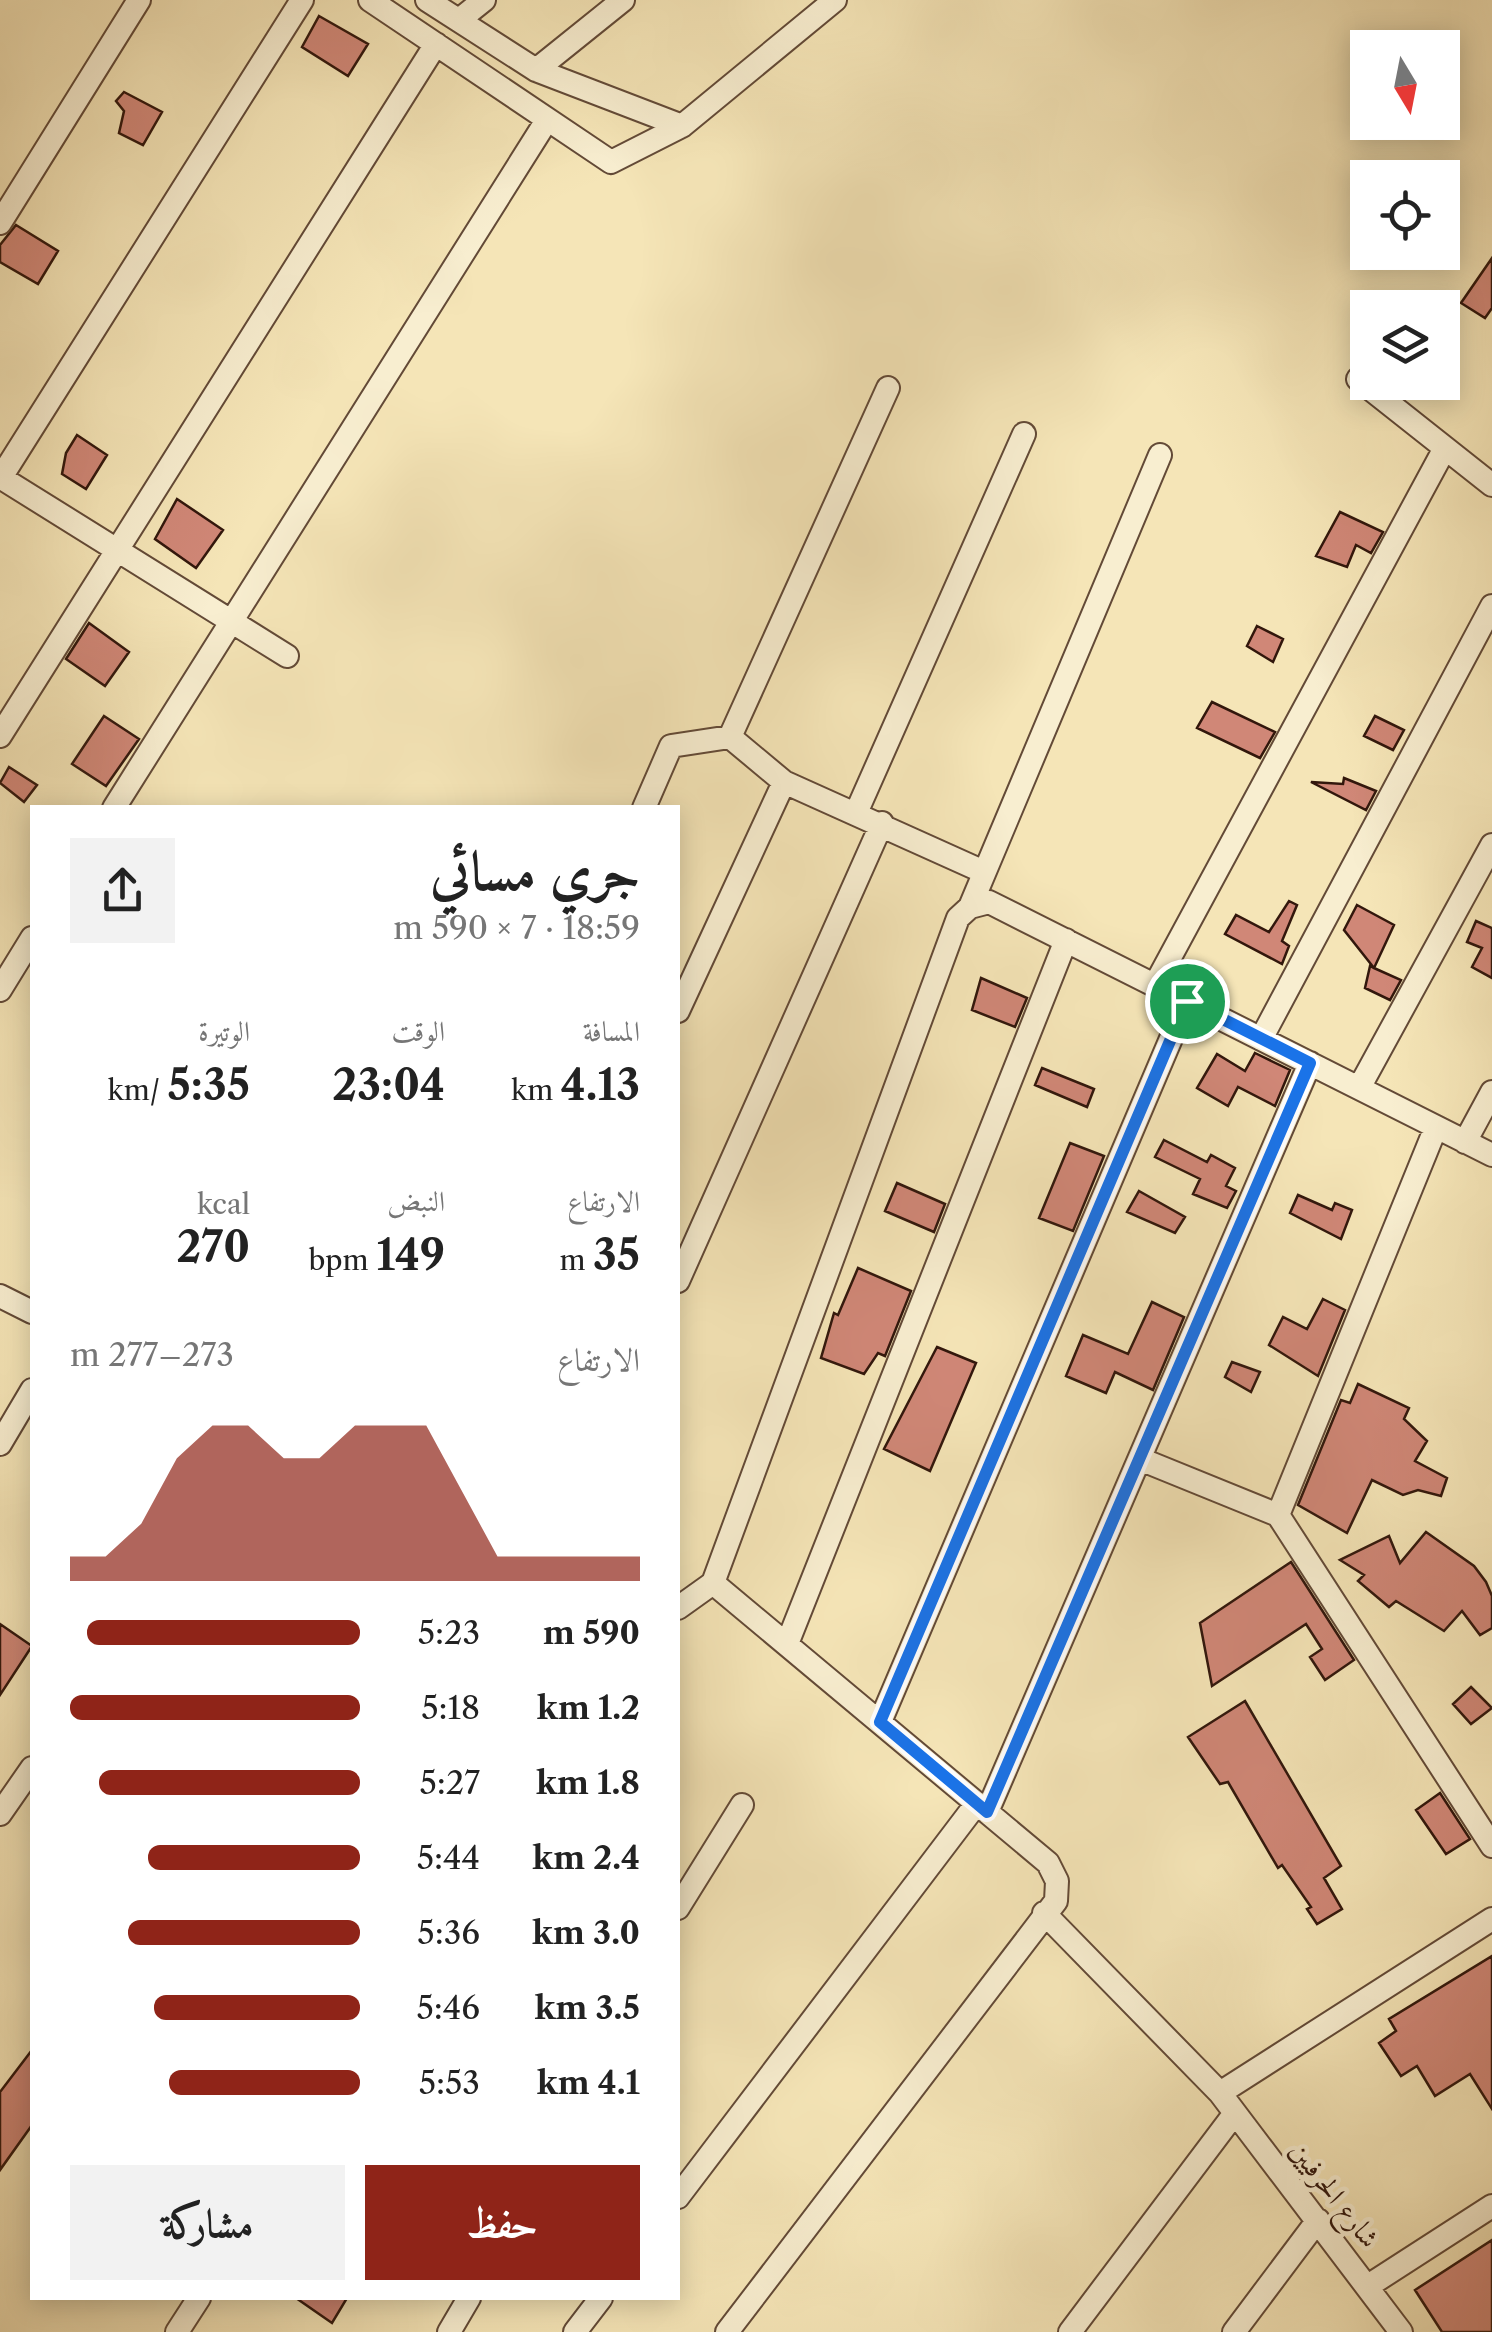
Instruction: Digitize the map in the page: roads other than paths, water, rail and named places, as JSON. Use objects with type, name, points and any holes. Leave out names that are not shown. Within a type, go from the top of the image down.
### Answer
[{"type":"street","points":[[0,224],[139,0]]},
{"type":"street","points":[[287,656],[0,478],[302,0]]},
{"type":"street","points":[[370,0],[611,162],[682,126],[836,0]]},
{"type":"street","points":[[427,0],[536,70],[682,126]]},
{"type":"street","points":[[458,20],[484,0]]},
{"type":"street","points":[[536,70],[622,0]]},
{"type":"street","points":[[0,736],[436,44]]},
{"type":"street","points":[[116,805],[547,120]]},
{"type":"street","points":[[730,737],[888,388]]},
{"type":"street","points":[[1384,400],[1492,485]]},
{"type":"street","points":[[856,813],[1024,434]]},
{"type":"street","points":[[1155,985],[1444,448]]},
{"type":"street","points":[[680,1607],[713,1583],[958,918],[970,906],[1160,455]]},
{"type":"street","points":[[1261,1038],[1492,606]]},
{"type":"street","points":[[645,805],[671,746],[730,737],[784,782],[984,872]]},
{"type":"street","points":[[680,1007],[784,782]]},
{"type":"street","points":[[680,1276],[882,824]]},
{"type":"street","points":[[1359,1088],[1492,845]]},
{"type":"street","points":[[970,906],[990,902],[1492,1155]]},
{"type":"street","points":[[786,1644],[1066,940]]},
{"type":"street","points":[[0,990],[30,941]]},
{"type":"street","points":[[880,1722],[1187,1001]]},
{"type":"street","points":[[680,2194],[982,1808],[1140,1459],[1310,1063]]},
{"type":"street","points":[[1465,1142],[1492,1092]]},
{"type":"street","points":[[1278,1515],[1436,1127]]},
{"type":"street","points":[[0,1296],[30,1311]]},
{"type":"street","points":[[0,1444],[30,1393]]},
{"type":"street","points":[[1140,1459],[1278,1515],[1492,1846]]},
{"type":"street","points":[[713,1583],[1048,1863],[1057,1881],[1056,1901],[727,2332]]},
{"type":"street","points":[[0,1814],[30,1771]]},
{"type":"street","points":[[680,1905],[742,1806]]},
{"type":"street","name":"شارع الحرفيين","points":[[1044,1914],[1220,2094],[1402,2332]]},
{"type":"street","points":[[1220,2094],[1492,1919]]},
{"type":"street","points":[[1070,2332],[1235,2113]]},
{"type":"street","points":[[1368,2286],[1492,2206]]},
{"type":"street","points":[[1234,2332],[1318,2220]]},
{"type":"street","points":[[177,2332],[198,2300]]},
{"type":"street","points":[[450,2332],[467,2300]]},
{"type":"street","points":[[575,2332],[599,2300]]}]
